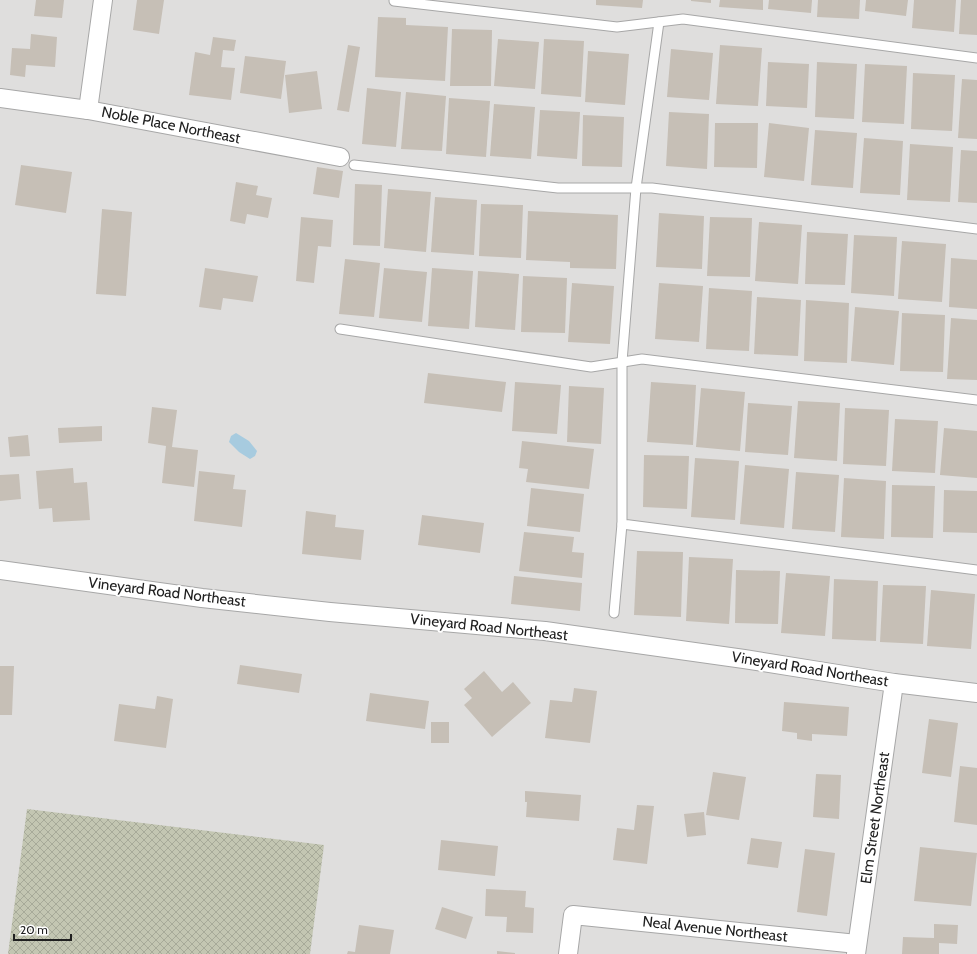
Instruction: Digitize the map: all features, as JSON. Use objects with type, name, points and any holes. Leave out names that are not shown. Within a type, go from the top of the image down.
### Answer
[{"type":"street","points":[[88,110],[103,0]]},
{"type":"street","name":"Noble Place Northeast","points":[[0,98],[88,110],[347,161]]},
{"type":"street","name":"Vineyard Road Northeast","points":[[0,570],[217,600],[330,612],[545,631],[744,659],[894,683],[977,693]]},
{"type":"street","name":"Elm Street Northeast","points":[[857,949],[894,683]]},
{"type":"street","name":"Neal Avenue Northeast","points":[[568,954],[573,915],[857,949]]},
{"type":"lane","points":[[394,1],[616,27],[683,19],[977,58]]},
{"type":"lane","points":[[614,613],[622,524],[622,362],[636,188],[659,22]]},
{"type":"lane","points":[[347,161],[558,188],[652,188],[977,229]]},
{"type":"lane","points":[[340,329],[591,367],[642,359],[977,400]]},
{"type":"lane","points":[[622,524],[977,570]]},
{"type":"shaded area","points":[[0,0],[977,0],[977,954],[0,954]]},
{"type":"shaded area","points":[[27,809],[324,845],[310,954],[8,954]]},
{"type":"water","points":[[236,433],[249,441],[257,451],[255,456],[250,459],[239,452],[229,442],[231,436]]},
{"type":"building","points":[[36,0],[64,0],[62,18],[34,16]]},
{"type":"building","points":[[137,0],[164,0],[159,34],[133,30]]},
{"type":"building","points":[[596,0],[643,0],[642,8],[596,5]]},
{"type":"building","points":[[711,0],[711,3],[691,1]]},
{"type":"building","points":[[720,0],[763,0],[763,10],[719,7]]},
{"type":"building","points":[[769,0],[812,0],[811,13],[768,9]]},
{"type":"building","points":[[818,0],[860,0],[859,19],[817,17]]},
{"type":"building","points":[[866,0],[908,0],[906,16],[865,11]]},
{"type":"building","points":[[914,0],[956,0],[954,32],[912,28]]},
{"type":"building","points":[[961,0],[977,0],[977,35],[959,34]]},
{"type":"building","points":[[378,17],[406,18],[406,25],[448,27],[445,81],[375,77]]},
{"type":"building","points":[[452,29],[492,30],[491,86],[450,86]]},
{"type":"building","points":[[31,34],[57,37],[55,67],[26,65],[25,77],[10,75],[12,48],[30,49]]},
{"type":"building","points":[[213,37],[236,40],[234,51],[223,50],[221,67],[235,68],[231,100],[189,95],[195,52],[210,55]]},
{"type":"building","points":[[498,39],[539,42],[535,89],[494,86]]},
{"type":"building","points":[[544,39],[584,41],[581,97],[541,94]]},
{"type":"building","points":[[348,45],[360,47],[349,112],[337,110]]},
{"type":"building","points":[[720,45],[762,48],[758,106],[716,104]]},
{"type":"building","points":[[671,49],[713,53],[709,100],[667,97]]},
{"type":"building","points":[[588,51],[629,54],[625,105],[585,102]]},
{"type":"building","points":[[245,56],[286,61],[281,99],[240,93]]},
{"type":"building","points":[[768,62],[809,64],[807,108],[766,106]]},
{"type":"building","points":[[817,62],[857,64],[854,119],[815,117]]},
{"type":"building","points":[[865,64],[907,66],[904,124],[862,122]]},
{"type":"building","points":[[317,71],[322,109],[289,113],[285,75]]},
{"type":"building","points":[[913,73],[955,75],[952,131],[911,129]]},
{"type":"building","points":[[962,79],[977,80],[977,139],[958,138]]},
{"type":"building","points":[[367,88],[401,92],[396,147],[362,144]]},
{"type":"building","points":[[406,92],[446,96],[442,151],[401,149]]},
{"type":"building","points":[[449,98],[490,101],[486,157],[446,154]]},
{"type":"building","points":[[494,104],[535,107],[531,159],[490,156]]},
{"type":"building","points":[[540,110],[580,112],[577,159],[537,156]]},
{"type":"building","points":[[669,112],[709,114],[707,169],[666,166]]},
{"type":"building","points":[[583,115],[624,117],[622,167],[582,166]]},
{"type":"building","points":[[715,123],[758,123],[757,168],[714,167]]},
{"type":"building","points":[[769,123],[809,128],[804,181],[764,177]]},
{"type":"building","points":[[815,130],[857,133],[853,188],[811,185]]},
{"type":"building","points":[[864,138],[903,141],[900,195],[860,193]]},
{"type":"building","points":[[910,144],[953,147],[950,202],[907,200]]},
{"type":"building","points":[[961,150],[977,151],[977,203],[958,202]]},
{"type":"building","points":[[21,165],[72,172],[66,213],[15,205]]},
{"type":"building","points":[[317,167],[343,171],[339,198],[313,194]]},
{"type":"building","points":[[236,182],[258,186],[256,195],[272,198],[268,218],[247,214],[245,224],[230,221]]},
{"type":"building","points":[[355,184],[382,185],[380,246],[353,245]]},
{"type":"building","points":[[388,189],[431,192],[426,252],[384,248]]},
{"type":"building","points":[[435,197],[477,200],[474,255],[431,252]]},
{"type":"building","points":[[481,204],[523,205],[521,258],[479,256]]},
{"type":"building","points":[[102,209],[132,212],[126,296],[96,294]]},
{"type":"building","points":[[528,211],[618,215],[616,269],[570,268],[570,262],[526,260]]},
{"type":"building","points":[[659,213],[704,216],[702,269],[656,267]]},
{"type":"building","points":[[301,217],[333,220],[331,247],[318,246],[314,283],[296,281]]},
{"type":"building","points":[[710,217],[752,218],[750,277],[707,276]]},
{"type":"building","points":[[759,222],[802,225],[798,284],[755,281]]},
{"type":"building","points":[[807,232],[848,234],[845,285],[805,284]]},
{"type":"building","points":[[854,235],[897,237],[894,296],[851,293]]},
{"type":"building","points":[[902,241],[946,244],[942,302],[898,299]]},
{"type":"building","points":[[951,258],[977,260],[977,309],[949,307]]},
{"type":"building","points":[[345,259],[380,263],[374,317],[339,314]]},
{"type":"building","points":[[205,268],[258,276],[253,302],[223,298],[221,310],[199,307]]},
{"type":"building","points":[[384,268],[427,272],[422,322],[379,318]]},
{"type":"building","points":[[432,268],[473,271],[469,329],[428,326]]},
{"type":"building","points":[[478,271],[519,274],[515,330],[475,327]]},
{"type":"building","points":[[523,276],[567,278],[565,333],[521,332]]},
{"type":"building","points":[[572,283],[614,286],[610,344],[568,342]]},
{"type":"building","points":[[659,283],[703,286],[699,342],[655,339]]},
{"type":"building","points":[[709,288],[752,291],[749,351],[706,349]]},
{"type":"building","points":[[757,297],[801,300],[798,356],[754,354]]},
{"type":"building","points":[[806,300],[849,303],[847,363],[804,361]]},
{"type":"building","points":[[855,307],[899,311],[894,365],[851,361]]},
{"type":"building","points":[[902,313],[945,315],[943,372],[900,371]]},
{"type":"building","points":[[951,318],[977,320],[977,380],[947,379]]},
{"type":"building","points":[[428,373],[506,382],[502,412],[424,403]]},
{"type":"building","points":[[515,382],[561,385],[557,434],[512,431]]},
{"type":"building","points":[[651,382],[696,385],[693,445],[647,442]]},
{"type":"building","points":[[569,386],[604,388],[601,444],[567,442]]},
{"type":"building","points":[[701,388],[745,392],[740,451],[696,447]]},
{"type":"building","points":[[798,401],[840,403],[837,461],[794,458]]},
{"type":"building","points":[[748,403],[792,406],[788,455],[745,452]]},
{"type":"building","points":[[152,407],[177,410],[172,447],[198,450],[194,487],[162,483],[166,446],[148,443]]},
{"type":"building","points":[[845,408],[889,410],[886,466],[843,464]]},
{"type":"building","points":[[895,419],[938,421],[935,473],[892,471]]},
{"type":"building","points":[[102,426],[102,441],[59,443],[58,428]]},
{"type":"building","points":[[944,428],[977,431],[977,478],[940,475]]},
{"type":"building","points":[[28,435],[30,456],[10,457],[8,437]]},
{"type":"building","points":[[522,441],[594,449],[589,489],[526,482],[528,469],[519,468]]},
{"type":"building","points":[[644,455],[689,456],[687,509],[643,507]]},
{"type":"building","points":[[695,458],[739,461],[735,520],[691,517]]},
{"type":"building","points":[[745,465],[789,469],[784,528],[740,524]]},
{"type":"building","points":[[73,468],[74,483],[87,482],[90,520],[53,522],[52,508],[39,509],[36,471]]},
{"type":"building","points":[[199,471],[235,475],[233,489],[246,490],[242,527],[194,521]]},
{"type":"building","points":[[796,472],[839,475],[835,532],[792,529]]},
{"type":"building","points":[[19,474],[21,499],[0,501],[0,475]]},
{"type":"building","points":[[844,478],[886,481],[884,539],[841,537]]},
{"type":"building","points":[[892,485],[935,486],[933,538],[891,537]]},
{"type":"building","points":[[531,488],[584,494],[580,532],[527,526]]},
{"type":"building","points":[[944,490],[977,491],[977,533],[943,532]]},
{"type":"building","points":[[306,511],[336,515],[335,527],[364,530],[361,560],[302,554]]},
{"type":"building","points":[[422,515],[484,523],[480,553],[418,545]]},
{"type":"building","points":[[524,532],[574,537],[572,552],[584,553],[582,578],[519,571]]},
{"type":"building","points":[[637,551],[683,552],[681,617],[634,615]]},
{"type":"building","points":[[689,557],[733,559],[729,624],[686,621]]},
{"type":"building","points":[[736,570],[780,571],[778,624],[735,623]]},
{"type":"building","points":[[786,573],[830,576],[825,636],[781,633]]},
{"type":"building","points":[[514,576],[582,583],[580,611],[511,604]]},
{"type":"building","points":[[834,579],[878,581],[876,641],[832,639]]},
{"type":"building","points":[[883,585],[926,586],[923,644],[880,642]]},
{"type":"building","points":[[931,590],[975,594],[971,649],[927,646]]},
{"type":"building","points":[[240,665],[302,674],[299,693],[237,684]]},
{"type":"building","points":[[0,666],[14,666],[12,715],[0,715]]},
{"type":"building","points":[[484,671],[502,692],[513,682],[531,703],[492,737],[464,705],[472,698],[464,689]]},
{"type":"building","points":[[574,688],[597,691],[590,743],[545,738],[550,700],[572,702]]},
{"type":"building","points":[[370,693],[429,701],[425,729],[366,721]]},
{"type":"building","points":[[157,696],[173,699],[166,748],[114,741],[119,704],[155,709]]},
{"type":"building","points":[[784,702],[849,707],[847,736],[812,734],[812,741],[797,739],[797,733],[782,731]]},
{"type":"building","points":[[929,719],[958,723],[951,777],[922,773]]},
{"type":"building","points":[[431,722],[449,722],[449,743],[431,743]]},
{"type":"building","points":[[960,766],[977,768],[977,825],[954,822]]},
{"type":"building","points":[[713,772],[746,777],[739,820],[706,815]]},
{"type":"building","points":[[816,774],[841,775],[839,819],[813,817]]},
{"type":"building","points":[[525,791],[581,795],[579,821],[526,817],[527,802],[525,802]]},
{"type":"building","points":[[637,805],[654,806],[647,864],[613,860],[617,828],[634,830]]},
{"type":"building","points":[[704,812],[706,835],[687,837],[684,814]]},
{"type":"building","points":[[751,838],[782,842],[778,868],[747,864]]},
{"type":"building","points":[[441,840],[498,846],[495,876],[438,870]]},
{"type":"building","points":[[920,847],[977,853],[971,906],[914,901]]},
{"type":"building","points":[[805,849],[835,853],[827,916],[797,912]]},
{"type":"building","points":[[486,889],[526,891],[525,907],[534,908],[533,933],[506,932],[507,917],[485,916]]},
{"type":"building","points":[[442,907],[473,917],[466,939],[435,929]]},
{"type":"building","points":[[934,924],[958,925],[957,944],[939,943],[939,954],[902,954],[903,937],[934,938]]},
{"type":"building","points":[[359,925],[394,930],[390,954],[347,954],[348,951],[355,952]]},
{"type":"building","points":[[497,951],[515,953],[515,954],[497,954]]}]
